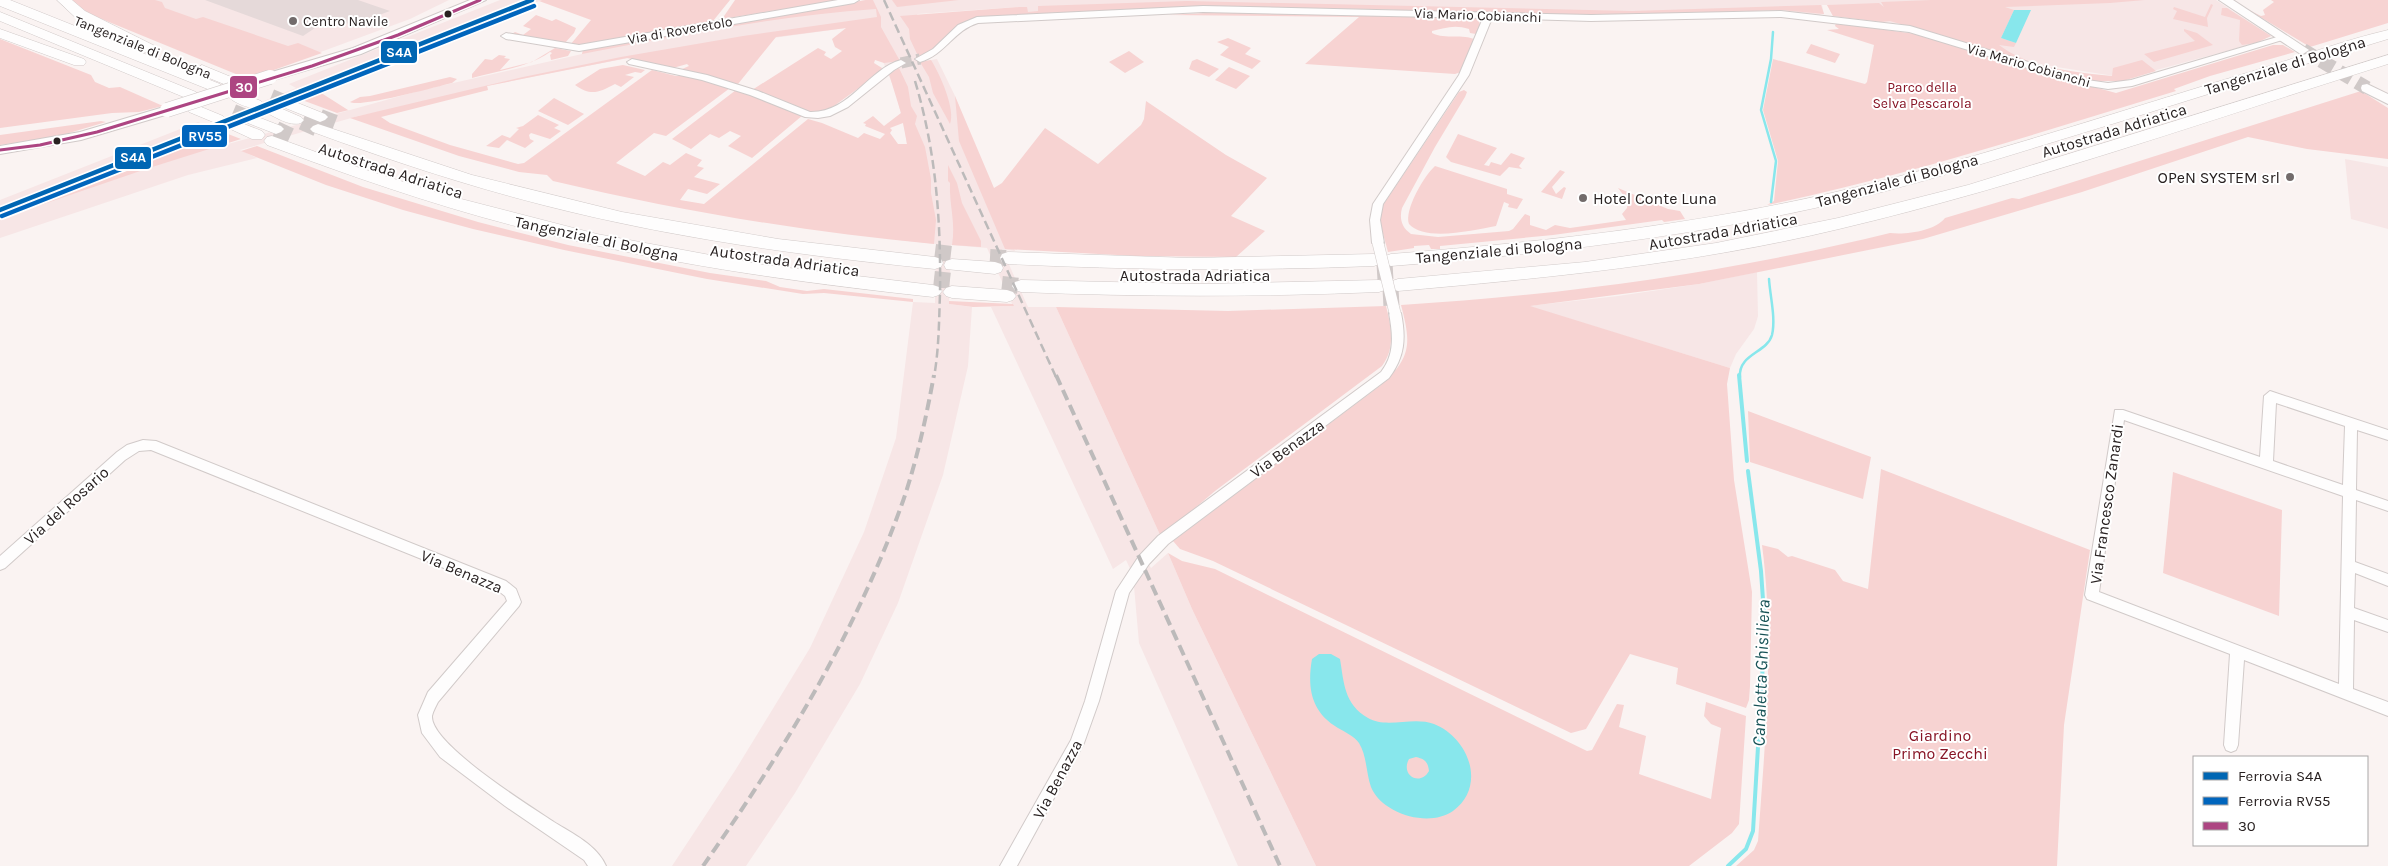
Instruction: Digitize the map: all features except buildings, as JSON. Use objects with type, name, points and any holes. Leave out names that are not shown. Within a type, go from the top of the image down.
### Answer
[{"type":"highway","name":"Tangenziale di Bologna","points":[[27,0],[150,49],[233,88]]},
{"type":"highway","points":[[64,0],[80,14],[150,49]]},
{"type":"highway","points":[[0,1],[215,87]]},
{"type":"highway","name":"Tangenziale di Bologna","points":[[0,16],[353,172],[426,196],[573,235],[743,267],[852,283],[943,272],[1003,272]]},
{"type":"highway","points":[[0,28],[104,71],[171,105]]},
{"type":"highway","points":[[0,32],[104,71]]},
{"type":"highway","name":"Tangenziale di Bologna","points":[[1396,278],[1521,249],[1618,238],[1740,218],[1840,197],[1946,169],[2388,34]]},
{"type":"highway","name":"Autostrada Adriatica","points":[[1396,278],[1642,246],[1752,227],[1850,206],[1957,178],[2388,45]]},
{"type":"highway","name":"Autostrada Adriatica","points":[[1396,278],[1484,279],[1593,267],[1716,249],[1838,224],[1970,190],[2388,59]]},
{"type":"highway","points":[[1396,278],[1538,285],[1663,269],[1764,252],[1852,233],[1990,197],[2388,71]]},
{"type":"highway","points":[[233,88],[266,100],[302,122]]},
{"type":"highway","name":"Autostrada Adriatica","points":[[266,100],[385,154],[452,174],[596,212],[943,272]]},
{"type":"highway","points":[[210,103],[231,118]]},
{"type":"highway","name":"Tangenziale di Bologna","points":[[336,123],[396,145],[472,168],[613,204],[781,234],[943,272]]},
{"type":"highway","name":"Autostrada Adriatica","points":[[291,136],[406,178],[518,210],[658,241],[779,261],[943,272],[1378,279],[1208,302],[1023,291]]},
{"type":"main road","points":[[270,77],[396,29],[465,0]]},
{"type":"main road","points":[[0,150],[81,136],[171,105],[357,51],[480,0]]},
{"type":"main road","points":[[2225,0],[2303,50]]},
{"type":"main road","points":[[2367,88],[2388,100]]},
{"type":"street","name":"Via di Roveretolo","points":[[506,36],[579,48],[854,0]]},
{"type":"street","name":"Via Mario Cobianchi","points":[[920,59],[936,53],[965,24],[982,19],[1203,9],[1614,18],[1781,14],[1910,29],[2069,79],[2108,86],[2132,84],[2284,38]]},
{"type":"street","name":"Via Benazza","points":[[1008,866],[1077,743],[1092,701],[1123,591],[1130,578],[1164,540],[1386,375],[1398,353],[1399,332],[1374,220],[1378,204],[1461,81],[1488,16]]},
{"type":"street","points":[[632,62],[704,77],[754,93],[809,115],[818,116],[828,113],[853,98],[889,68],[901,63]]},
{"type":"street","points":[[2266,464],[2270,396],[2388,435]]},
{"type":"street","name":"Via Francesco Zanardi","points":[[2388,506],[2119,413],[2092,595],[2388,709]]},
{"type":"street","points":[[2346,692],[2352,423]]},
{"type":"street","name":"Via Benazza","points":[[132,447],[152,445],[507,589],[513,597],[511,608],[464,660],[427,707],[424,715],[429,734],[445,752],[510,801],[590,855],[598,866]]},
{"type":"street","name":"Via del Rosario","points":[[0,564],[132,447]]},
{"type":"street","points":[[2348,565],[2388,580]]},
{"type":"street","points":[[2347,611],[2388,626]]},
{"type":"street","points":[[2231,745],[2237,651]]},
{"type":"shaded area","points":[[78,0],[449,0],[410,19],[272,70]]},
{"type":"shaded area","points":[[500,0],[542,0],[208,132],[213,138],[228,144],[422,90],[582,54],[583,50],[866,0],[2216,0],[2271,36],[2256,43],[2127,78],[2044,65],[1911,25],[1833,16],[1827,5],[1822,5],[1824,14],[1819,15],[1781,10],[1519,14],[1372,9],[1203,7],[1020,14],[1019,7],[917,14],[929,53],[918,57],[920,62],[937,59],[955,96],[989,181],[996,193],[1015,251],[1002,249],[1028,307],[1056,307],[1161,537],[1143,554],[1151,568],[1168,553],[1192,609],[1316,866],[1238,866],[1139,643],[1133,575],[1126,560],[1113,569],[991,307],[1013,306],[987,248],[951,245],[949,304],[972,307],[968,366],[943,475],[898,603],[860,684],[795,793],[746,866],[672,866],[736,769],[810,648],[864,532],[896,438],[913,302],[935,303],[936,244],[899,240],[911,173],[905,131],[896,93],[868,25],[634,57],[487,86],[488,90],[358,116],[240,150],[257,158],[188,175],[0,238],[0,200],[198,122],[205,125],[296,88],[289,84]]},
{"type":"shaded area","points":[[2345,159],[2388,167],[2388,229],[2351,219]]},
{"type":"shaded area","points":[[1757,272],[1758,316],[1754,329],[1736,354],[1730,368],[1528,306],[1618,296],[1699,284]]},
{"type":"green space","points":[[69,0],[155,0],[162,2],[165,8],[196,19],[203,17],[288,46],[298,43],[322,53],[248,79],[87,13]]},
{"type":"green space","points":[[730,0],[713,21],[570,45],[591,20],[539,1]]},
{"type":"green space","points":[[735,0],[841,0],[722,19]]},
{"type":"green space","points":[[873,0],[881,17],[881,27],[900,61],[884,63],[875,60],[874,63],[882,68],[881,72],[827,111],[810,112],[752,90],[818,48],[826,52],[824,55],[831,59],[842,51],[835,47],[832,39],[846,28],[776,37],[738,84],[680,70],[689,66],[687,64],[673,68],[627,58],[487,86],[488,90],[381,117],[390,123],[450,145],[518,164],[524,163],[652,70],[676,76],[689,76],[730,88],[666,136],[654,133],[616,163],[645,176],[663,162],[670,165],[686,153],[702,160],[697,166],[704,168],[694,177],[720,184],[707,194],[688,189],[680,200],[704,204],[808,119],[858,138],[864,133],[880,139],[885,134],[865,126],[866,124],[863,123],[873,116],[884,126],[901,113],[889,74],[899,68],[908,87],[911,106],[917,116],[915,124],[925,147],[936,220],[934,244],[790,227],[600,192],[553,181],[547,175],[519,172],[459,156],[350,118],[523,77],[621,57],[743,36],[877,17],[876,9],[765,21],[582,54],[583,50]],"holes":[[[903,123],[907,144],[898,144],[890,133],[892,130],[890,128]]]},
{"type":"green space","points":[[892,0],[959,0],[897,7]]},
{"type":"green space","points":[[1931,0],[2145,0],[2005,7],[2014,10],[2001,38],[2016,43],[2014,47],[1999,45],[2024,59],[2053,68],[2112,76],[2113,68],[2142,60],[2156,71],[2123,81],[2094,81],[1890,21],[1881,22],[1833,16],[1827,5],[1879,3],[1884,7],[1881,2]]},
{"type":"green space","points":[[2271,0],[2388,0],[2388,23],[2310,47],[2247,9],[2261,16],[2265,15],[2263,10],[2274,2]]},
{"type":"green space","points":[[1187,1],[1632,11],[1821,5],[1824,14],[1781,10],[1648,15],[1203,7],[1046,13],[974,18],[959,26],[927,53],[918,56],[910,39],[909,29],[900,16],[1019,7],[1027,7],[1028,12],[1038,11],[1038,6]]},
{"type":"green space","points":[[2211,4],[2213,5],[2207,18],[2208,27],[2173,19],[2177,11],[2173,9],[2174,7],[2205,17]]},
{"type":"green space","points":[[2222,8],[2227,8],[2271,36],[2256,43],[2242,45],[2239,41],[2240,20],[2221,15]]},
{"type":"green space","points":[[1226,12],[1370,14],[1472,18],[1479,20],[1480,26],[1476,34],[1470,33],[1469,29],[1459,27],[1432,31],[1432,33],[1437,35],[1465,37],[1476,40],[1461,72],[1455,74],[1305,64],[1359,17],[1167,15]]},
{"type":"green space","points":[[536,15],[552,21],[556,19],[576,28],[564,44],[512,34],[515,32],[523,35],[531,29],[523,26]]},
{"type":"green space","name":"Parco della Selva Pescarola","points":[[1836,23],[1923,35],[2053,76],[2116,93],[2273,45],[2283,45],[2295,52],[2210,76],[2174,89],[2176,91],[1922,167],[1767,205],[1774,201],[1778,161],[1763,110],[1773,59],[1865,84],[1867,82],[1874,45],[1827,30],[1839,29],[1835,26]]},
{"type":"green space","points":[[2184,29],[2197,33],[2213,45],[2154,62],[2144,54],[2195,41]]},
{"type":"green space","points":[[1228,38],[1251,48],[1245,54],[1261,61],[1252,69],[1220,55],[1229,47],[1217,42]]},
{"type":"green space","points":[[0,39],[91,75],[95,82],[109,88],[120,87],[163,106],[139,112],[112,113],[0,128]]},
{"type":"green space","points":[[1811,44],[1840,54],[1835,63],[1806,53]]},
{"type":"green space","points":[[555,48],[571,51],[568,56],[551,60],[550,55],[552,53],[550,52],[534,61]]},
{"type":"green space","points":[[1129,51],[1144,62],[1125,73],[1109,62]]},
{"type":"green space","points":[[499,55],[510,59],[500,70],[529,63],[472,78],[472,74],[485,59],[492,60]]},
{"type":"green space","points":[[1197,59],[1219,69],[1209,77],[1189,69],[1192,61]]},
{"type":"green space","points":[[931,60],[943,83],[949,101],[951,110],[950,124],[933,93],[929,77],[920,62]]},
{"type":"green space","points":[[623,65],[645,70],[641,73],[635,72],[625,75],[634,77],[621,87],[615,84],[604,90],[590,92],[575,85],[600,69]]},
{"type":"green space","points":[[1229,67],[1250,76],[1236,89],[1215,80]]},
{"type":"green space","points":[[450,77],[457,79],[452,83],[398,96],[367,102],[350,102],[360,97]]},
{"type":"green space","points":[[315,89],[349,110],[337,113],[294,97]]},
{"type":"green space","points":[[736,90],[803,115],[752,158],[728,146],[741,136],[730,131],[719,138],[710,134],[691,149],[672,139]]},
{"type":"green space","points":[[1464,90],[1467,92],[1465,97],[1402,208],[1402,223],[1411,234],[1438,237],[1509,231],[1513,229],[1525,214],[1530,216],[1530,225],[1546,230],[1555,225],[1570,228],[1626,220],[1622,214],[1627,208],[1628,201],[1618,188],[1668,209],[1680,211],[1685,219],[1664,222],[1662,220],[1553,235],[1440,246],[1440,249],[1431,249],[1429,245],[1414,246],[1414,248],[1388,252],[1379,219],[1383,205],[1459,92]]},
{"type":"green space","points":[[2361,91],[2388,108],[2388,159],[2307,149],[2248,137],[2082,192],[1923,239],[1699,284],[1530,306],[1730,368],[1727,384],[1734,480],[1752,592],[1750,686],[1749,700],[1746,708],[1676,684],[1678,668],[1630,654],[1586,729],[1571,733],[1213,561],[1180,549],[1173,541],[1381,385],[1391,375],[1399,366],[1406,349],[1406,330],[1401,305],[1525,295],[1647,280],[1769,259],[1890,233],[1920,231],[1934,226],[1945,218],[2012,198],[2019,199]]},
{"type":"green space","points":[[955,96],[994,188],[1002,183],[1045,128],[1098,164],[1141,125],[1144,119],[1146,101],[1226,155],[1267,178],[1231,216],[1265,231],[1236,257],[1136,256],[1005,249],[959,141]]},
{"type":"green space","points":[[554,98],[584,114],[568,125],[538,111]]},
{"type":"green space","points":[[538,115],[559,125],[554,128],[561,131],[550,139],[531,133],[529,135],[530,139],[534,141],[525,148],[507,140],[499,148],[486,146],[502,135],[510,138],[519,129],[516,128],[523,126]]},
{"type":"green space","points":[[101,121],[106,122],[59,136],[0,145],[0,135]]},
{"type":"green space","points":[[215,129],[241,139],[0,219],[0,214]]},
{"type":"green space","points":[[1458,134],[1497,148],[1484,165],[1489,166],[1491,162],[1501,165],[1511,153],[1525,158],[1519,166],[1522,169],[1509,167],[1500,176],[1451,162],[1446,157]]},
{"type":"green space","points":[[257,146],[363,187],[478,222],[568,245],[710,273],[766,281],[780,287],[807,291],[824,289],[913,299],[913,302],[824,293],[803,294],[707,279],[564,250],[473,229],[403,210],[326,185],[241,151]]},
{"type":"green space","points":[[948,165],[957,183],[962,203],[981,241],[981,247],[952,245],[953,222]]},
{"type":"green space","points":[[1435,166],[1507,189],[1507,194],[1523,199],[1517,209],[1508,207],[1509,204],[1504,202],[1496,226],[1438,234],[1416,229],[1409,224],[1409,210],[1421,185]]},
{"type":"green space","points":[[1560,170],[1565,172],[1552,187],[1556,194],[1564,187],[1566,188],[1562,199],[1541,192]]},
{"type":"green space","points":[[949,301],[1013,304],[1014,306],[973,307],[949,304]]},
{"type":"green space","points":[[1386,306],[1391,329],[1391,344],[1382,366],[1215,491],[1161,537],[1056,307],[1228,311]]},
{"type":"green space","points":[[1748,411],[1871,457],[1863,499],[1750,462]]},
{"type":"green space","name":"Giardino Primo Zecchi","points":[[1881,469],[2090,550],[2064,725],[2057,866],[1736,866],[1754,850],[1758,841],[1768,693],[1768,619],[1762,545],[1778,549],[1788,557],[1792,556],[1835,570],[1843,581],[1868,589]]},
{"type":"green space","points":[[2173,472],[2282,510],[2279,616],[2163,573]]},
{"type":"green space","points":[[1168,553],[1182,561],[1215,569],[1587,751],[1592,750],[1617,704],[1624,705],[1619,727],[1646,736],[1639,774],[1711,799],[1721,728],[1711,724],[1704,716],[1706,702],[1746,716],[1739,824],[1732,833],[1689,866],[1316,866],[1192,609]]},
{"type":"water","points":[[2014,10],[2031,10],[2016,43],[2001,38]]},
{"type":"water","points":[[1319,654],[1331,654],[1340,659],[1346,692],[1354,706],[1368,718],[1375,721],[1392,723],[1426,722],[1434,724],[1457,740],[1469,763],[1471,776],[1469,789],[1463,801],[1453,811],[1443,816],[1419,818],[1407,816],[1385,805],[1371,787],[1364,753],[1359,743],[1352,736],[1329,722],[1317,707],[1313,698],[1310,680],[1312,659]],"holes":[[[1416,757],[1426,761],[1428,765],[1429,771],[1421,778],[1412,777],[1407,770],[1409,759]]]},
{"type":"waterway","name":"Canaletta Ghisiliera","points":[[1771,202],[1776,161],[1761,110],[1771,59],[1773,32]]},
{"type":"waterway","name":"Canaletta Ghisiliera","points":[[1740,377],[1743,363],[1765,346],[1772,335],[1773,314],[1769,279]]},
{"type":"waterway","name":"Canaletta Ghisiliera","points":[[1739,375],[1747,461]]},
{"type":"waterway","name":"Canaletta Ghisiliera","points":[[1728,866],[1746,849],[1753,831],[1765,629],[1761,571],[1748,471]]},
{"type":"tunnel","points":[[2303,50],[2367,88]]},
{"type":"tunnel","points":[[901,63],[920,59]]},
{"type":"tunnel","points":[[271,97],[283,102]]},
{"type":"tunnel","points":[[233,112],[245,117]]},
{"type":"tunnel","points":[[320,117],[336,123]]},
{"type":"tunnel","points":[[302,122],[318,129]]},
{"type":"tunnel","points":[[276,129],[291,136]]},
{"type":"tunnel","points":[[935,252],[951,254]]},
{"type":"tunnel","points":[[990,257],[1008,258]]},
{"type":"tunnel","points":[[1377,272],[1394,271]]},
{"type":"tunnel","points":[[934,279],[952,281]]},
{"type":"tunnel","points":[[1002,284],[1021,286]]},
{"type":"tunnel","points":[[1383,298],[1401,297]]},
{"type":"railway","points":[[884,0],[1056,377]]},
{"type":"railway","points":[[915,81],[928,133],[938,212],[940,293],[938,346],[934,377]]},
{"type":"railway","points":[[703,866],[789,735],[840,644],[863,598],[884,550],[908,486],[921,439],[934,375]]},
{"type":"railway","points":[[1056,375],[1280,866]]},
{"type":"rail line","name":"S4A","points":[[0,210],[532,0]]},
{"type":"rail line","name":"RV55","points":[[2,216],[534,6]]},
{"type":"transit line","name":"30","points":[[0,150],[40,145],[97,132],[312,66],[398,35],[480,0]]},
{"type":"place","name":"Centro Navile","points":[[293,21]]},
{"type":"place","name":"OPeN SYSTEM srl","points":[[2290,177]]},
{"type":"place","name":"Hotel Conte Luna","points":[[1583,198]]}]
